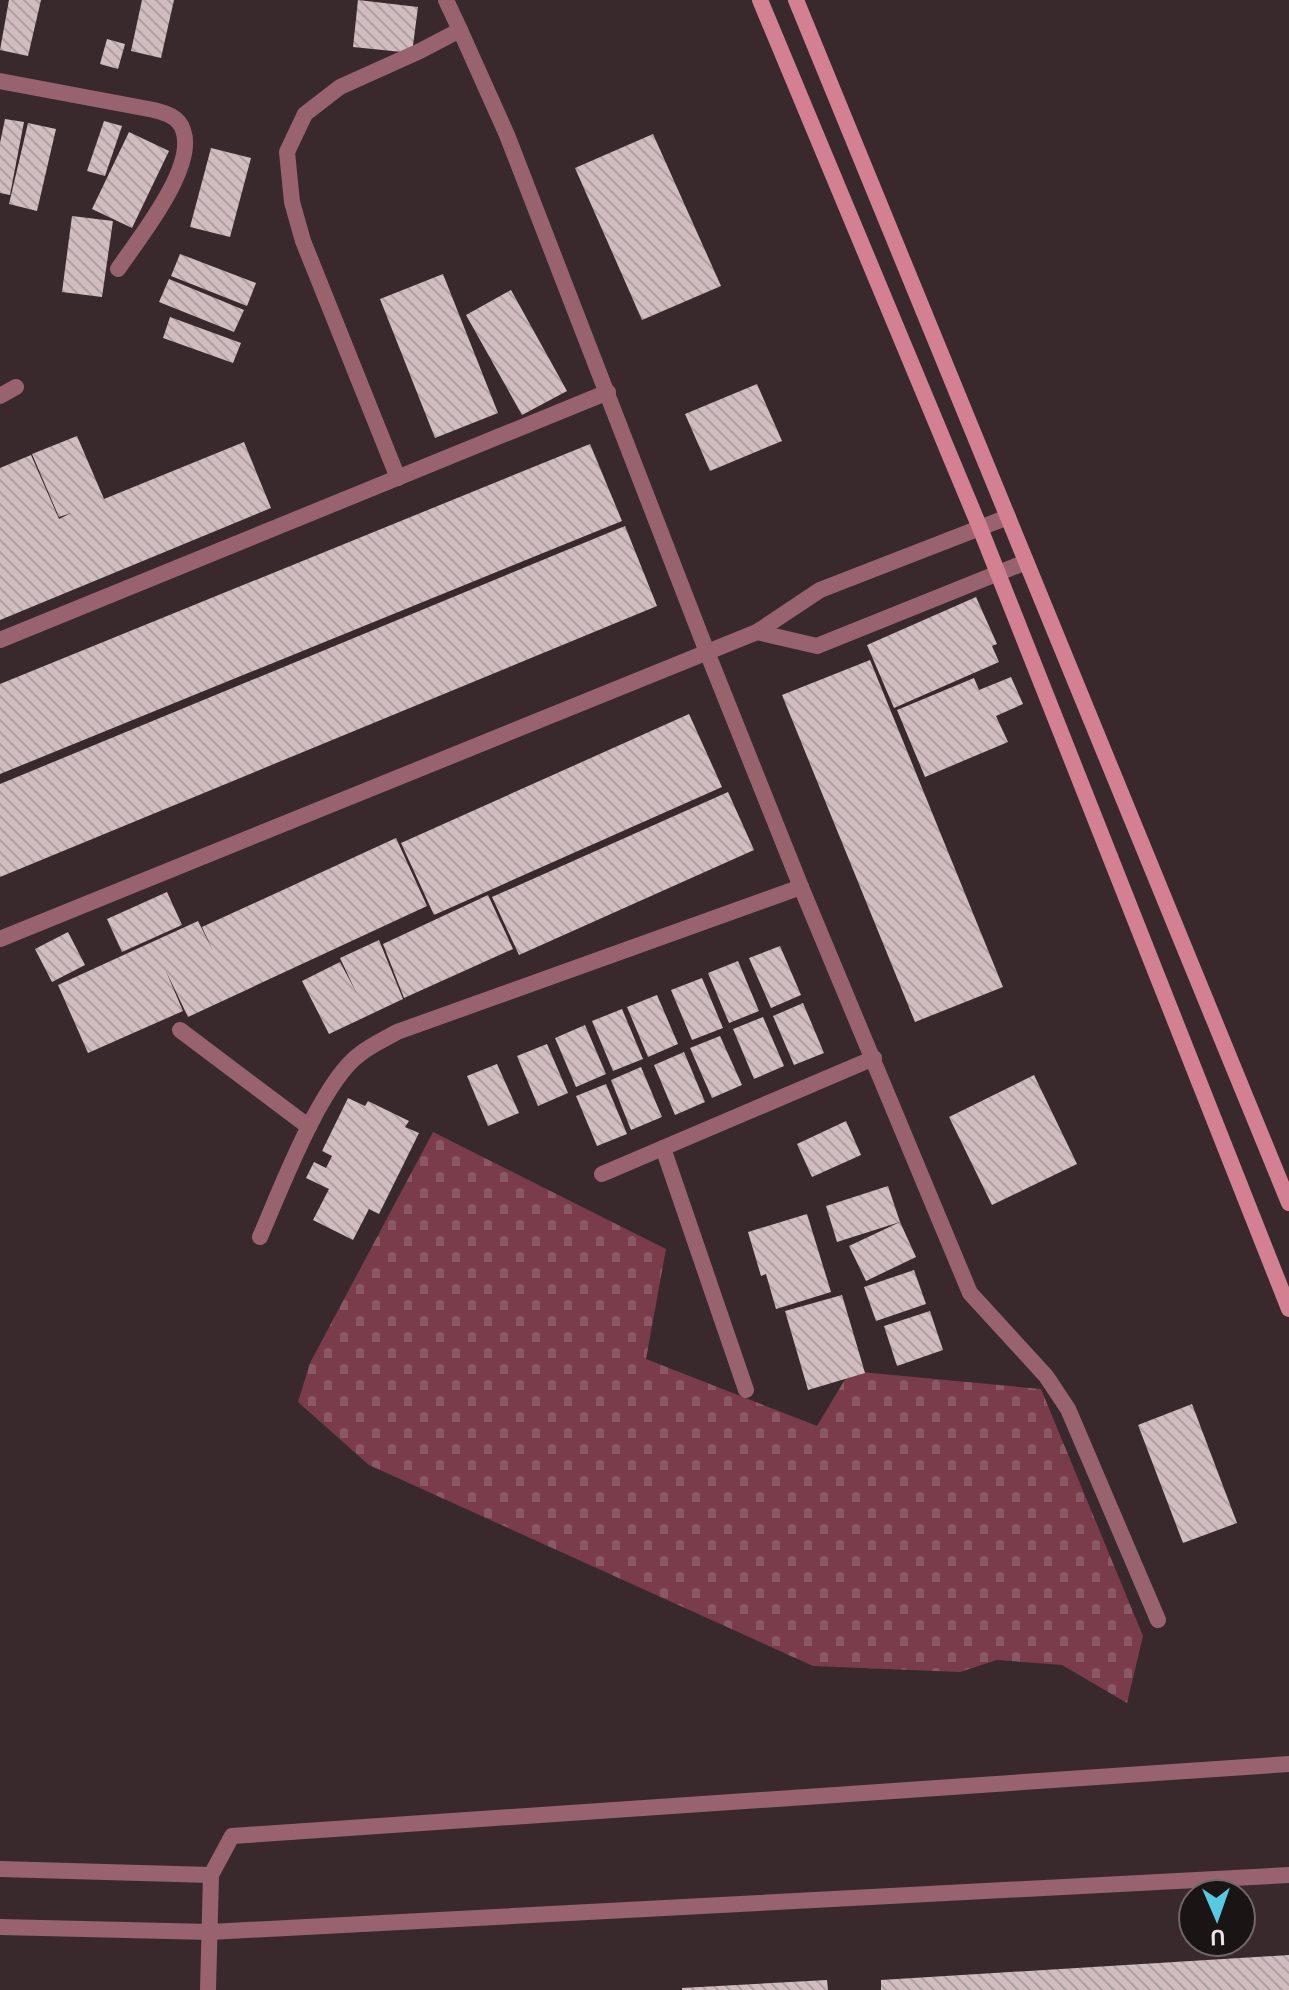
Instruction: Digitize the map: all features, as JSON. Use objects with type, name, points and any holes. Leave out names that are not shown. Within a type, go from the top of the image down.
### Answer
[{"type":"street","points":[[446,0],[512,150],[801,887],[970,1293],[1046,1376],[1068,1409],[1158,1620]]},
{"type":"street","points":[[760,0],[980,528],[1289,1309]]},
{"type":"street","points":[[796,0],[1289,1203]]},
{"type":"street","points":[[398,478],[303,241],[292,202],[287,152],[305,114],[340,87],[460,30]]},
{"type":"street","points":[[0,81],[170,114],[183,129],[186,152],[174,183],[118,269]]},
{"type":"street","points":[[0,396],[16,387]]},
{"type":"street","points":[[0,640],[608,392]]},
{"type":"street","points":[[0,939],[757,632],[820,590],[1008,517]]},
{"type":"street","points":[[757,632],[817,646],[1026,562]]},
{"type":"street","points":[[260,1237],[309,1127],[332,1086],[358,1055],[397,1032],[801,887]]},
{"type":"street","points":[[180,1030],[309,1127]]},
{"type":"street","points":[[602,1174],[874,1058]]},
{"type":"street","points":[[663,1148],[746,1390]]},
{"type":"street","points":[[208,1990],[211,1875],[232,1836],[1289,1764]]},
{"type":"street","points":[[0,1869],[211,1875]]},
{"type":"street","points":[[0,1927],[210,1932],[1289,1875]]},
{"type":"green space","points":[[433,1132],[666,1249],[646,1359],[817,1426],[850,1371],[1041,1389],[1143,1636],[1127,1703],[1062,1665],[997,1660],[960,1672],[813,1666],[369,1465],[298,1402],[310,1363]]},
{"type":"building","points":[[9,0],[41,0],[28,56],[0,50]]},
{"type":"building","points":[[142,0],[174,0],[161,58],[131,51]]},
{"type":"building","points":[[358,0],[418,7],[412,53],[353,47]]},
{"type":"building","points":[[107,39],[125,44],[118,69],[100,64]]},
{"type":"building","points":[[5,119],[24,122],[10,195],[0,193],[0,143]]},
{"type":"building","points":[[104,121],[122,126],[105,176],[87,171]]},
{"type":"building","points":[[28,123],[56,129],[37,211],[9,204]]},
{"type":"building","points":[[129,132],[169,151],[132,228],[92,209]]},
{"type":"building","points":[[653,134],[721,286],[642,320],[575,168]]},
{"type":"building","points":[[211,148],[251,158],[230,237],[190,227]]},
{"type":"building","points":[[72,216],[113,221],[102,297],[62,292]]},
{"type":"building","points":[[180,254],[256,283],[247,306],[171,276]]},
{"type":"building","points":[[443,274],[498,413],[435,438],[380,299]]},
{"type":"building","points":[[169,279],[244,310],[234,332],[159,302]]},
{"type":"building","points":[[511,290],[567,391],[522,415],[466,315]]},
{"type":"building","points":[[170,317],[241,343],[233,363],[163,338]]},
{"type":"building","points":[[757,384],[782,441],[710,471],[685,414]]},
{"type":"building","points":[[77,436],[104,499],[244,442],[271,508],[0,620],[0,468],[31,455],[59,519],[71,513],[59,517],[32,454]]},
{"type":"building","points":[[590,444],[622,521],[0,774],[0,684]]},
{"type":"building","points":[[625,526],[657,606],[0,877],[0,784]]},
{"type":"building","points":[[976,597],[997,644],[992,646],[999,662],[894,708],[867,645]]},
{"type":"building","points":[[870,660],[1003,987],[915,1022],[782,695]]},
{"type":"building","points":[[1011,677],[1023,704],[996,716],[1008,742],[925,777],[897,710],[974,678],[979,690]]},
{"type":"building","points":[[689,714],[722,787],[434,915],[401,843]]},
{"type":"building","points":[[728,792],[754,850],[519,955],[492,897]]},
{"type":"building","points":[[396,838],[427,906],[188,1017],[165,969],[183,1011],[88,1053],[58,985],[198,921],[213,951],[202,927]]},
{"type":"building","points":[[167,892],[182,925],[122,952],[107,919]]},
{"type":"building","points":[[488,895],[513,949],[404,998],[383,944]]},
{"type":"building","points":[[68,932],[85,965],[52,982],[35,949]]},
{"type":"building","points":[[379,940],[403,999],[329,1034],[302,981],[340,962],[356,992],[340,958]]},
{"type":"building","points":[[780,946],[801,995],[771,1008],[749,958]]},
{"type":"building","points":[[738,961],[759,1011],[729,1023],[708,973]]},
{"type":"building","points":[[702,978],[723,1028],[692,1040],[671,990]]},
{"type":"building","points":[[657,995],[678,1044],[648,1057],[627,1007]]},
{"type":"building","points":[[803,1003],[824,1053],[794,1065],[773,1016]]},
{"type":"building","points":[[622,1009],[643,1059],[613,1071],[592,1021]]},
{"type":"building","points":[[763,1017],[784,1066],[754,1079],[733,1029]]},
{"type":"building","points":[[585,1025],[606,1074],[576,1087],[555,1038]]},
{"type":"building","points":[[720,1036],[742,1085],[712,1098],[690,1048]]},
{"type":"building","points":[[547,1044],[568,1093],[538,1106],[517,1056]]},
{"type":"building","points":[[684,1052],[705,1102],[675,1115],[654,1065]]},
{"type":"building","points":[[497,1064],[519,1113],[488,1126],[467,1076]]},
{"type":"building","points":[[641,1067],[662,1117],[631,1130],[611,1080]]},
{"type":"building","points":[[1034,1075],[1077,1164],[992,1205],[949,1117]]},
{"type":"building","points":[[606,1084],[627,1134],[597,1146],[576,1096]]},
{"type":"building","points":[[348,1098],[365,1106],[368,1101],[409,1121],[405,1127],[419,1133],[379,1214],[369,1209],[353,1240],[313,1220],[329,1189],[306,1178],[314,1162],[326,1168],[332,1156],[322,1151]]},
{"type":"building","points":[[846,1121],[861,1155],[812,1177],[797,1144]]},
{"type":"building","points":[[888,1186],[900,1222],[837,1242],[826,1206]]},
{"type":"building","points":[[807,1214],[831,1292],[776,1309],[766,1274],[761,1276],[748,1232]]},
{"type":"building","points":[[900,1222],[916,1257],[866,1281],[849,1246]]},
{"type":"building","points":[[914,1270],[926,1304],[876,1321],[864,1287]]},
{"type":"building","points":[[842,1295],[865,1373],[808,1390],[785,1311]]},
{"type":"building","points":[[930,1311],[943,1350],[897,1366],[884,1326]]},
{"type":"building","points":[[1192,1404],[1237,1523],[1183,1543],[1138,1425]]},
{"type":"building","points":[[1289,1955],[1289,1990],[881,1990],[881,1980]]},
{"type":"building","points":[[827,1980],[828,1990],[682,1990],[682,1988]]}]
